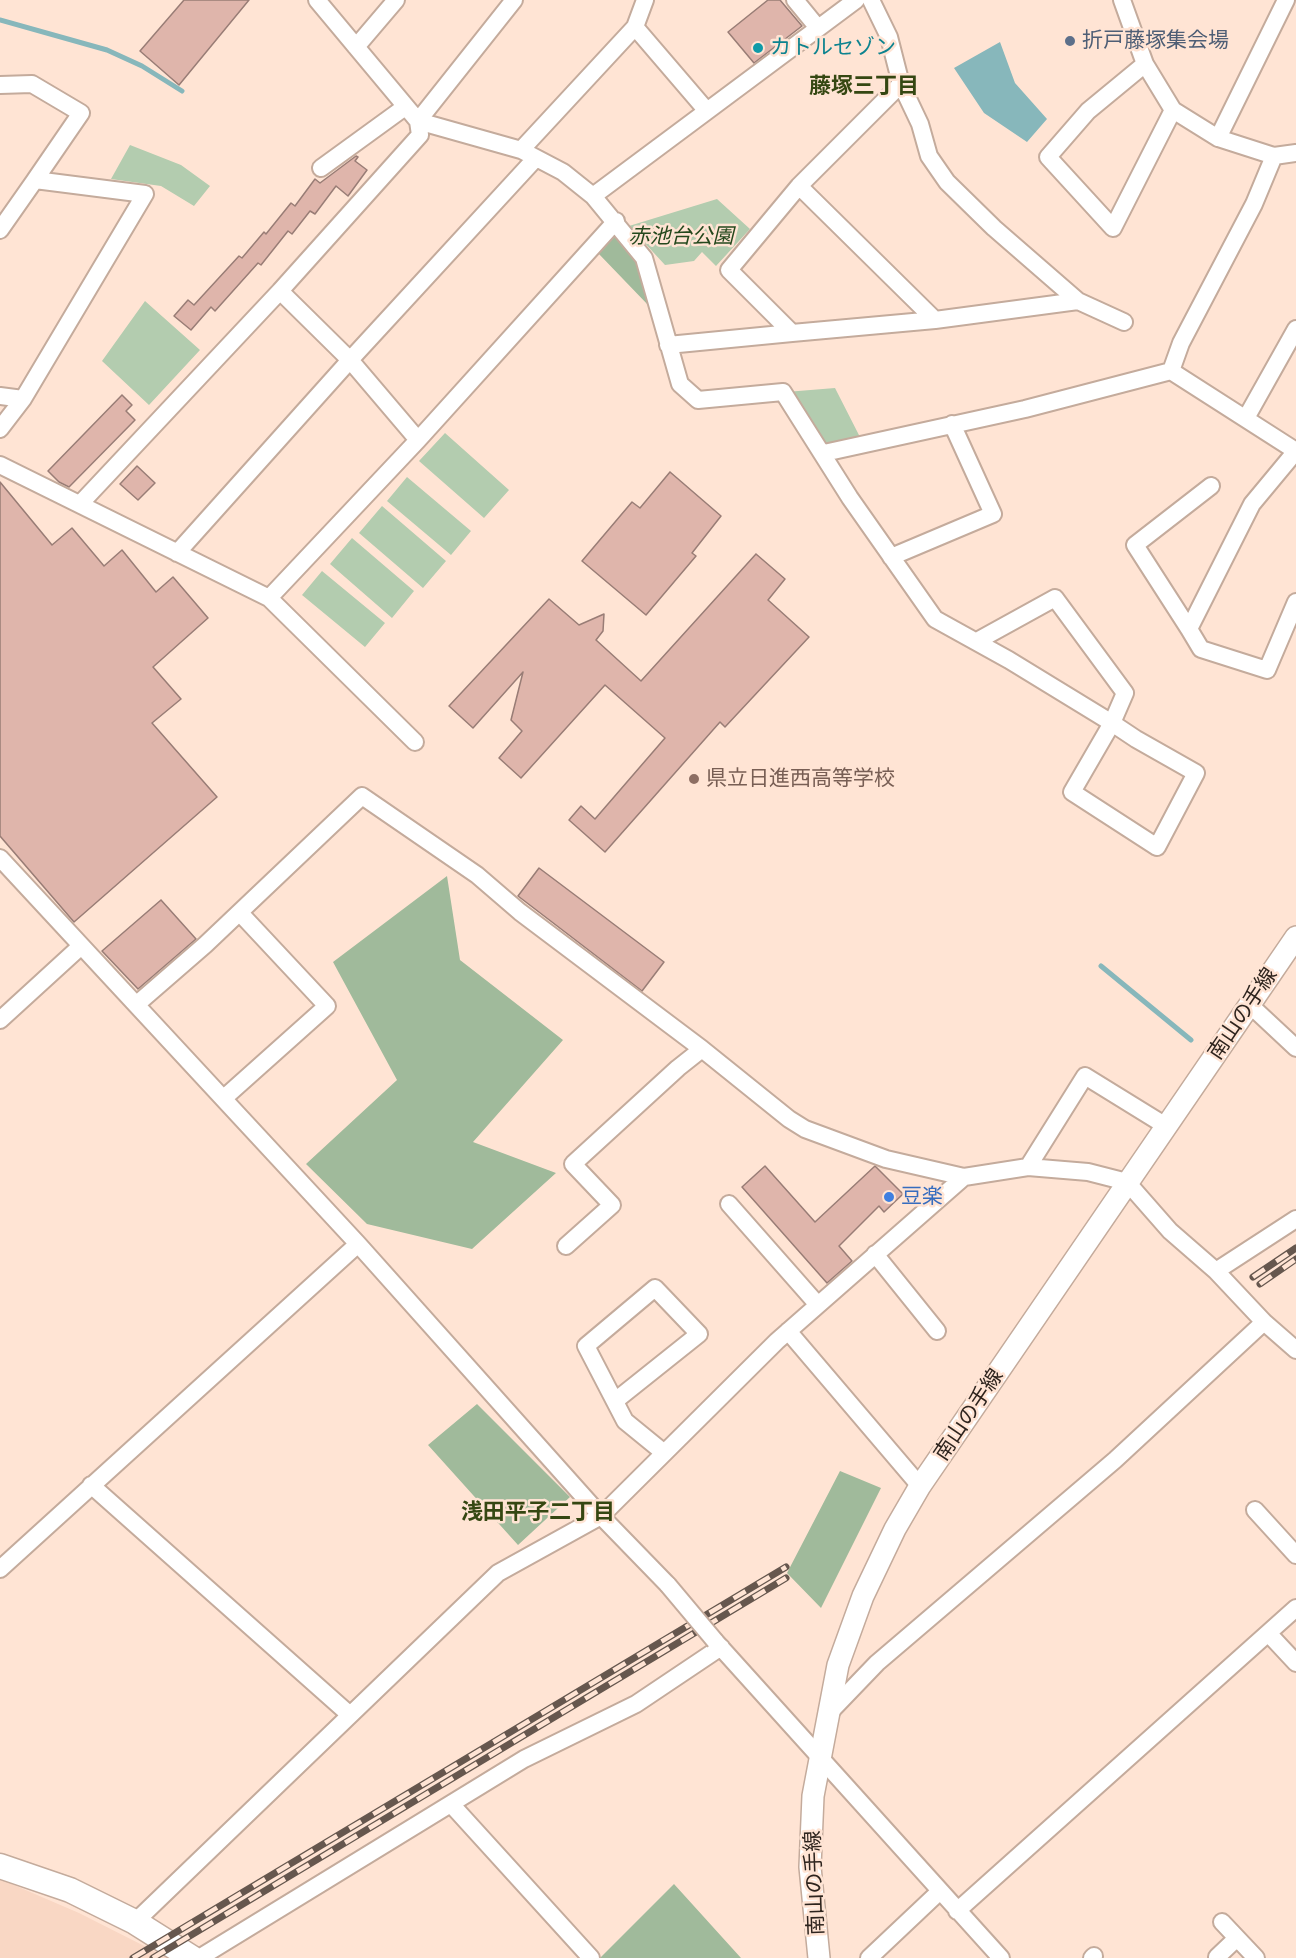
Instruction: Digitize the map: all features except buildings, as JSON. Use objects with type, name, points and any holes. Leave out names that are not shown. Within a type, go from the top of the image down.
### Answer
[{"type":"main road","points":[[0,1866],[70,1890],[135,1922],[192,1958]]},
{"type":"street","points":[[316,0],[418,121],[528,155],[563,172],[593,196],[616,221],[644,258],[680,384],[698,400],[783,392],[824,453],[850,498],[936,619],[977,642],[1112,723],[1196,773],[1157,847],[1072,792],[1112,723],[1125,693],[1055,598],[977,642]]},
{"type":"street","points":[[356,47],[396,0]]},
{"type":"street","points":[[80,504],[280,291],[420,135],[418,121],[514,0]]},
{"type":"street","points":[[177,553],[350,360],[528,155],[635,27],[645,0]]},
{"type":"street","points":[[795,0],[818,28]]},
{"type":"street","points":[[593,196],[856,0]]},
{"type":"street","points":[[871,0],[889,37],[901,84],[920,124],[929,156],[947,182],[994,228],[1078,301],[1124,322]]},
{"type":"street","points":[[1122,0],[1145,64],[1173,110],[1218,138],[1274,156],[1296,153]]},
{"type":"street","points":[[1218,138],[1286,0]]},
{"type":"street","points":[[635,27],[707,111]]},
{"type":"street","points":[[1145,64],[1088,111],[1048,157],[1113,228],[1173,110]]},
{"type":"street","points":[[0,86],[32,84],[81,112],[0,230]]},
{"type":"street","points":[[792,333],[729,270],[799,186],[901,84]]},
{"type":"street","points":[[321,168],[405,107]]},
{"type":"street","points":[[1171,370],[1181,343],[1254,204],[1274,156]]},
{"type":"street","points":[[0,429],[23,399],[145,194],[35,180]]},
{"type":"street","points":[[799,186],[935,320]]},
{"type":"street","points":[[269,598],[418,440],[616,221]]},
{"type":"street","points":[[280,291],[350,360],[418,440]]},
{"type":"street","points":[[668,345],[935,320],[1078,301]]},
{"type":"street","points":[[1246,418],[1296,329]]},
{"type":"street","points":[[824,453],[1025,409],[1171,370],[1296,451],[1252,504],[1189,629]]},
{"type":"street","points":[[0,396],[23,399]]},
{"type":"street","points":[[891,557],[993,514],[952,424]]},
{"type":"street","points":[[0,465],[269,598],[416,742]]},
{"type":"street","points":[[1212,486],[1135,545],[1201,649],[1267,670],[1296,602]]},
{"type":"street","points":[[137,1004],[240,913],[362,796],[477,875],[520,912],[805,1129],[886,1158],[964,1177],[1028,1167],[1088,1172],[1127,1182],[1170,1231],[1216,1271],[1264,1322],[1296,1350]]},
{"type":"street","points":[[0,858],[358,1244],[601,1516],[668,1585],[939,1892],[1001,1958]]},
{"type":"street","points":[[224,1098],[327,1006],[240,913]]},
{"type":"street","name":"南山の手線","points":[[819,1958],[810,1867],[813,1796],[838,1665],[863,1596],[895,1529],[920,1486],[1296,937]]},
{"type":"street","points":[[0,1020],[80,946]]},
{"type":"street","points":[[1250,1005],[1296,1048]]},
{"type":"street","points":[[566,1246],[612,1205],[573,1164],[702,1049]]},
{"type":"street","points":[[1028,1167],[1085,1076],[1166,1126]]},
{"type":"street","points":[[135,1922],[498,1573],[601,1516],[663,1452],[788,1331],[964,1177]]},
{"type":"street","points":[[729,1204],[818,1305]]},
{"type":"street","points":[[1216,1271],[1296,1219]]},
{"type":"street","points":[[0,1569],[358,1244]]},
{"type":"street","points":[[874,1254],[937,1331]]},
{"type":"street","points":[[615,1401],[699,1334],[655,1288],[586,1346],[625,1421],[663,1452]]},
{"type":"street","points":[[828,1714],[877,1663],[1114,1460],[1264,1322]]},
{"type":"street","points":[[788,1331],[920,1486]]},
{"type":"street","points":[[91,1485],[350,1715]]},
{"type":"street","points":[[1255,1510],[1296,1555]]},
{"type":"street","points":[[957,1911],[1296,1608]]},
{"type":"street","points":[[1268,1633],[1296,1663]]},
{"type":"street","points":[[199,1958],[524,1759],[636,1704],[718,1644]]},
{"type":"street","points":[[451,1804],[591,1958]]},
{"type":"street","points":[[869,1958],[939,1892]]},
{"type":"street","points":[[1222,1922],[1256,1958]]},
{"type":"street","points":[[1216,1957],[1237,1938]]},
{"type":"shaded area","points":[[0,1879],[79,1913],[168,1958],[0,1958]]},
{"type":"green space","points":[[130,145],[181,165],[210,186],[194,206],[161,186],[111,179]]},
{"type":"green space","name":"赤池台公園","points":[[717,199],[750,229],[716,266],[702,252],[694,261],[665,265],[629,226]]},
{"type":"green space","points":[[615,233],[637,261],[649,306],[598,253]]},
{"type":"green space","points":[[145,301],[200,350],[149,405],[102,361]]},
{"type":"green space","points":[[835,388],[862,441],[825,450],[786,392]]},
{"type":"green space","points":[[445,433],[509,490],[484,518],[419,461]]},
{"type":"green space","points":[[407,477],[471,531],[451,555],[387,501]]},
{"type":"green space","points":[[382,506],[446,561],[423,588],[359,533]]},
{"type":"green space","points":[[352,538],[414,591],[392,618],[330,564]]},
{"type":"green space","points":[[322,571],[385,623],[365,647],[302,595]]},
{"type":"green space","points":[[447,876],[460,960],[563,1040],[473,1142],[556,1173],[472,1249],[367,1224],[306,1164],[397,1080],[333,962]]},
{"type":"green space","points":[[477,1404],[570,1497],[518,1545],[428,1445]]},
{"type":"green space","points":[[840,1471],[881,1488],[821,1608],[787,1573]]},
{"type":"green space","points":[[674,1884],[741,1958],[600,1958]]},
{"type":"water","points":[[1000,42],[1015,83],[1047,119],[1027,142],[984,113],[954,68]]},
{"type":"waterway","points":[[0,20],[107,50],[142,66],[182,91]]},
{"type":"waterway","points":[[1101,966],[1191,1040]]},
{"type":"railway","points":[[1253,1277],[1296,1248]]},
{"type":"railway","points":[[1260,1284],[1296,1259]]},
{"type":"railway","points":[[133,1958],[786,1567]]},
{"type":"railway","points":[[153,1958],[786,1578]]},
{"type":"place","name":"折戸藤塚集会場","points":[[1070,41]]},
{"type":"place","name":"カトルセゾン","points":[[758,48]]},
{"type":"place","name":"県立日進西高等学校","points":[[694,779]]},
{"type":"place","name":"豆楽","points":[[889,1197]]},
{"type":"district","name":"藤塚三丁目","points":[[864,87]]},
{"type":"district","name":"浅田平子二丁目","points":[[538,1513]]}]
